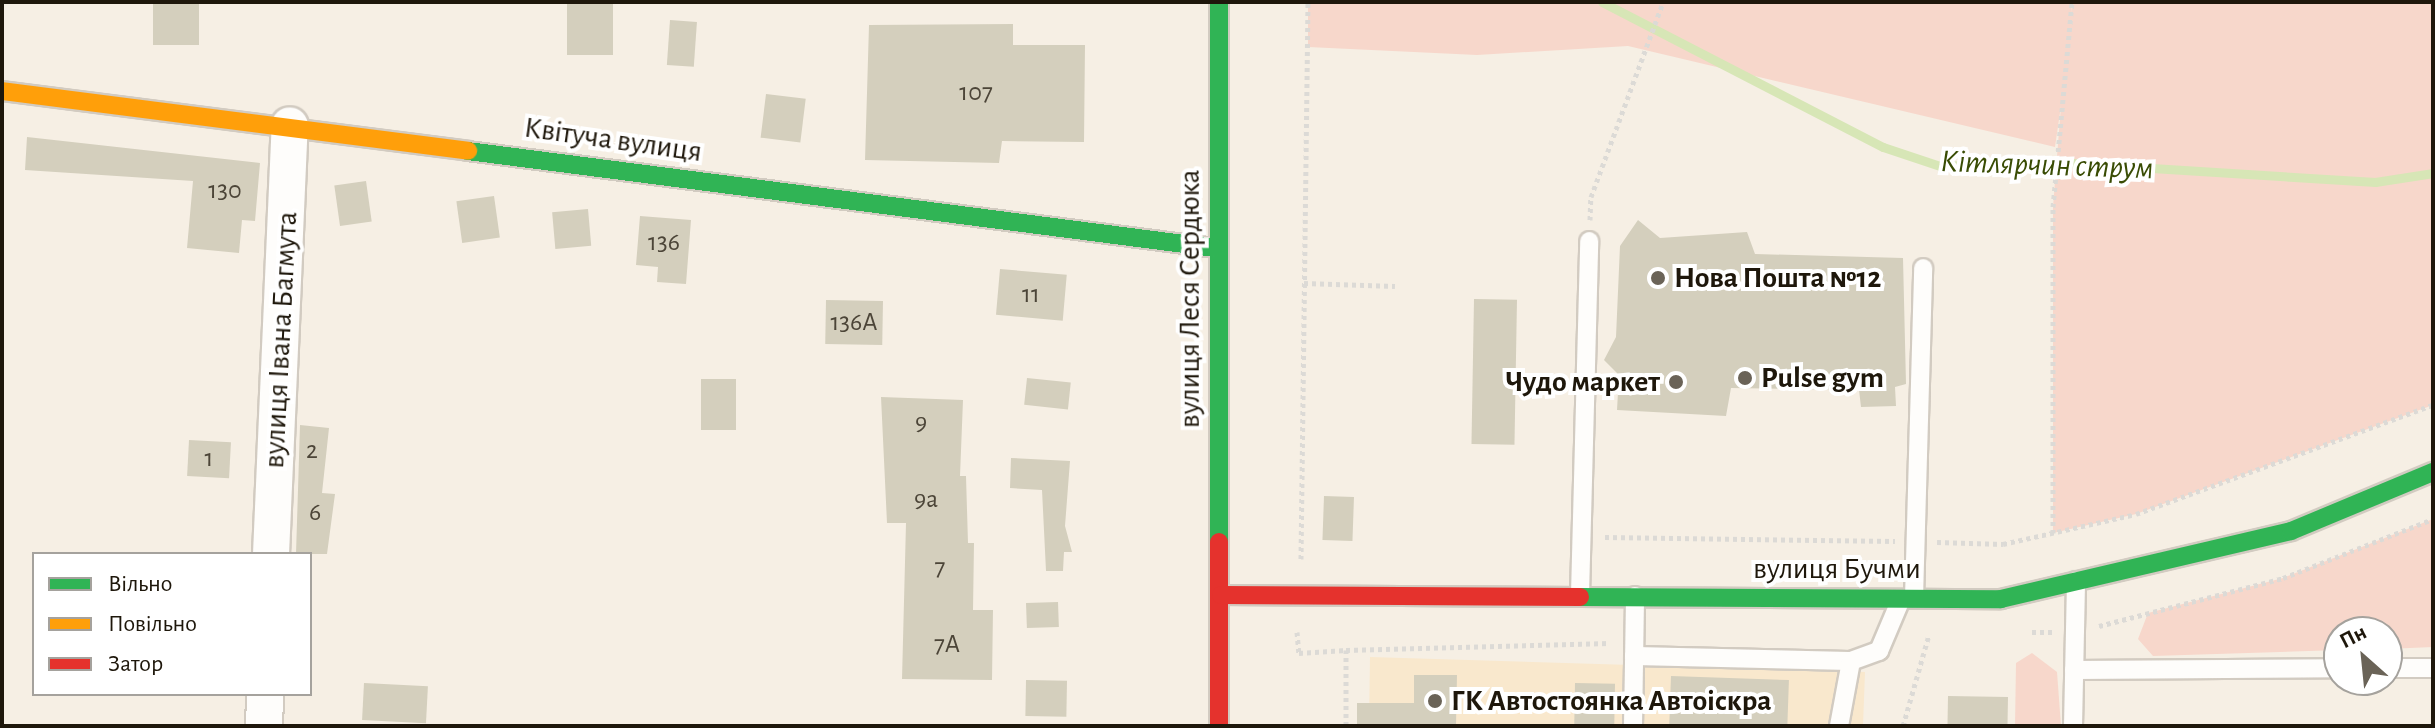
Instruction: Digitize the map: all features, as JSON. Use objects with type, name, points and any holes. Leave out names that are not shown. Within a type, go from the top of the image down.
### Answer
[{"type":"street","name":"вулиця Леся Сердюка","points":[[1219,2],[1215,248],[1221,595],[1219,726]]},
{"type":"street","name":"Квітуча вулиця","points":[[2,91],[290,125],[1215,248]]},
{"type":"street","name":"вулиця Івана Багмута","points":[[271,552],[290,125]]},
{"type":"street","name":"вулиця Бучми","points":[[1221,595],[2001,599],[2291,531],[2433,472]]},
{"type":"street","points":[[264,726],[265,696]]},
{"type":"lane","points":[[1580,595],[1589,241]]},
{"type":"lane","points":[[1634,656],[1851,661],[1879,651],[1908,598],[1916,541],[1923,268]]},
{"type":"lane","points":[[2073,726],[2076,581]]},
{"type":"lane","points":[[1633,726],[1635,596]]},
{"type":"lane","points":[[1839,726],[1851,661]]},
{"type":"lane","points":[[2074,670],[2323,668]]},
{"type":"lane","points":[[2403,668],[2433,668]]},
{"type":"path","points":[[1300,572],[1308,2]]},
{"type":"path","points":[[1589,241],[1591,197],[1663,2]]},
{"type":"path","points":[[2053,533],[2054,179],[2072,2]]},
{"type":"path","points":[[1304,283],[1395,286]]},
{"type":"path","points":[[1581,537],[2003,544],[2136,514],[2433,405]]},
{"type":"path","points":[[2075,632],[2283,578],[2433,519]]},
{"type":"path","points":[[1903,726],[1940,598]]},
{"type":"path","points":[[1297,632],[1299,653],[1346,650],[1346,726]]},
{"type":"shaded area","points":[[1308,2],[2071,2],[2071,12],[2072,2],[2433,2],[2433,405],[2136,514],[2053,533],[2053,207],[2061,106],[2055,147],[1628,46],[1477,55],[1308,47]]},
{"type":"shaded area","points":[[2433,519],[2433,647],[2403,648],[2403,616],[2323,616],[2323,651],[2153,656],[2138,639],[2148,613],[2283,578]]},
{"type":"shaded area","points":[[2032,653],[2057,672],[2061,726],[2015,726],[2016,663]]},
{"type":"shaded area","points":[[1370,657],[1865,672],[1863,726],[1369,726]]},
{"type":"building","points":[[153,2],[199,2],[199,45],[153,45]]},
{"type":"building","points":[[567,2],[613,2],[613,55],[567,55]]},
{"type":"building","points":[[670,20],[697,22],[694,67],[667,65]]},
{"type":"building","points":[[1013,24],[1013,45],[1085,45],[1084,142],[1002,141],[999,163],[865,160],[869,25]]},
{"type":"building","points":[[766,94],[806,99],[800,143],[761,138]]},
{"type":"building","points":[[27,137],[260,163],[255,221],[242,220],[239,253],[187,248],[193,181],[25,170]]},
{"type":"building","points":[[366,181],[372,222],[340,226],[334,185]]},
{"type":"building","points":[[494,196],[500,238],[462,243],[456,201]]},
{"type":"building","points":[[588,209],[591,246],[555,249],[552,212]]},
{"type":"building","points":[[640,216],[691,220],[686,284],[657,282],[658,267],[636,265]]},
{"type":"building","points":[[1638,220],[1660,238],[1747,232],[1755,254],[1903,258],[1906,384],[1895,387],[1896,406],[1861,407],[1859,390],[1731,388],[1726,416],[1617,410],[1619,375],[1604,360],[1616,337],[1620,246]]},
{"type":"building","points":[[1000,269],[1067,275],[1063,321],[996,315]]},
{"type":"building","points":[[1474,299],[1517,300],[1514,445],[1471,444]]},
{"type":"building","points":[[826,300],[883,301],[882,345],[825,344]]},
{"type":"building","points":[[1027,378],[1071,383],[1068,409],[1024,405]]},
{"type":"building","points":[[701,379],[736,379],[736,430],[701,430]]},
{"type":"building","points":[[881,397],[963,400],[960,476],[966,476],[968,543],[974,543],[973,610],[993,610],[992,680],[902,679],[906,523],[887,523]]},
{"type":"building","points":[[300,425],[329,428],[322,493],[335,494],[327,554],[296,552]]},
{"type":"building","points":[[189,440],[231,442],[229,478],[187,476]]},
{"type":"building","points":[[1011,458],[1070,461],[1065,526],[1072,552],[1064,552],[1063,571],[1046,571],[1042,490],[1010,488]]},
{"type":"building","points":[[1324,496],[1354,497],[1352,541],[1322,540]]},
{"type":"building","points":[[1058,602],[1059,627],[1027,628],[1026,603]]},
{"type":"building","name":"ГК Автостоянка Автоіскра","points":[[1414,675],[1457,675],[1456,726],[1357,726],[1357,703],[1414,703]]},
{"type":"building","points":[[1671,676],[1789,680],[1787,726],[1669,726]]},
{"type":"building","points":[[1026,680],[1067,681],[1066,717],[1025,716]]},
{"type":"building","points":[[364,683],[428,686],[426,723],[362,720]]},
{"type":"building","points":[[1575,683],[1615,684],[1614,726],[1574,726]]},
{"type":"building","points":[[1948,696],[2008,697],[2007,726],[1947,726]]},
{"type":"waterway","name":"Кітлярчин струм","points":[[1602,2],[1883,147],[1940,166],[2056,162],[2375,182],[2433,173]]},
{"type":"traffic: fast","points":[[1219,2],[1219,542]]},
{"type":"traffic: fast","points":[[468,151],[1215,248]]},
{"type":"traffic: fast","points":[[1580,597],[2001,599],[2291,531],[2433,472]]},
{"type":"traffic: slow","points":[[2,91],[468,151]]},
{"type":"traffic: jam","points":[[1219,542],[1219,726]]},
{"type":"traffic: jam","points":[[1221,595],[1580,597]]},
{"type":"place","name":"Нова Пошта №12","points":[[1658,278]]},
{"type":"place","name":"Pulse gym","points":[[1745,378]]},
{"type":"place","name":"Чудо маркет","points":[[1676,382]]},
{"type":"place","name":"ГК Автостоянка Автоіскра","points":[[1435,701]]}]
